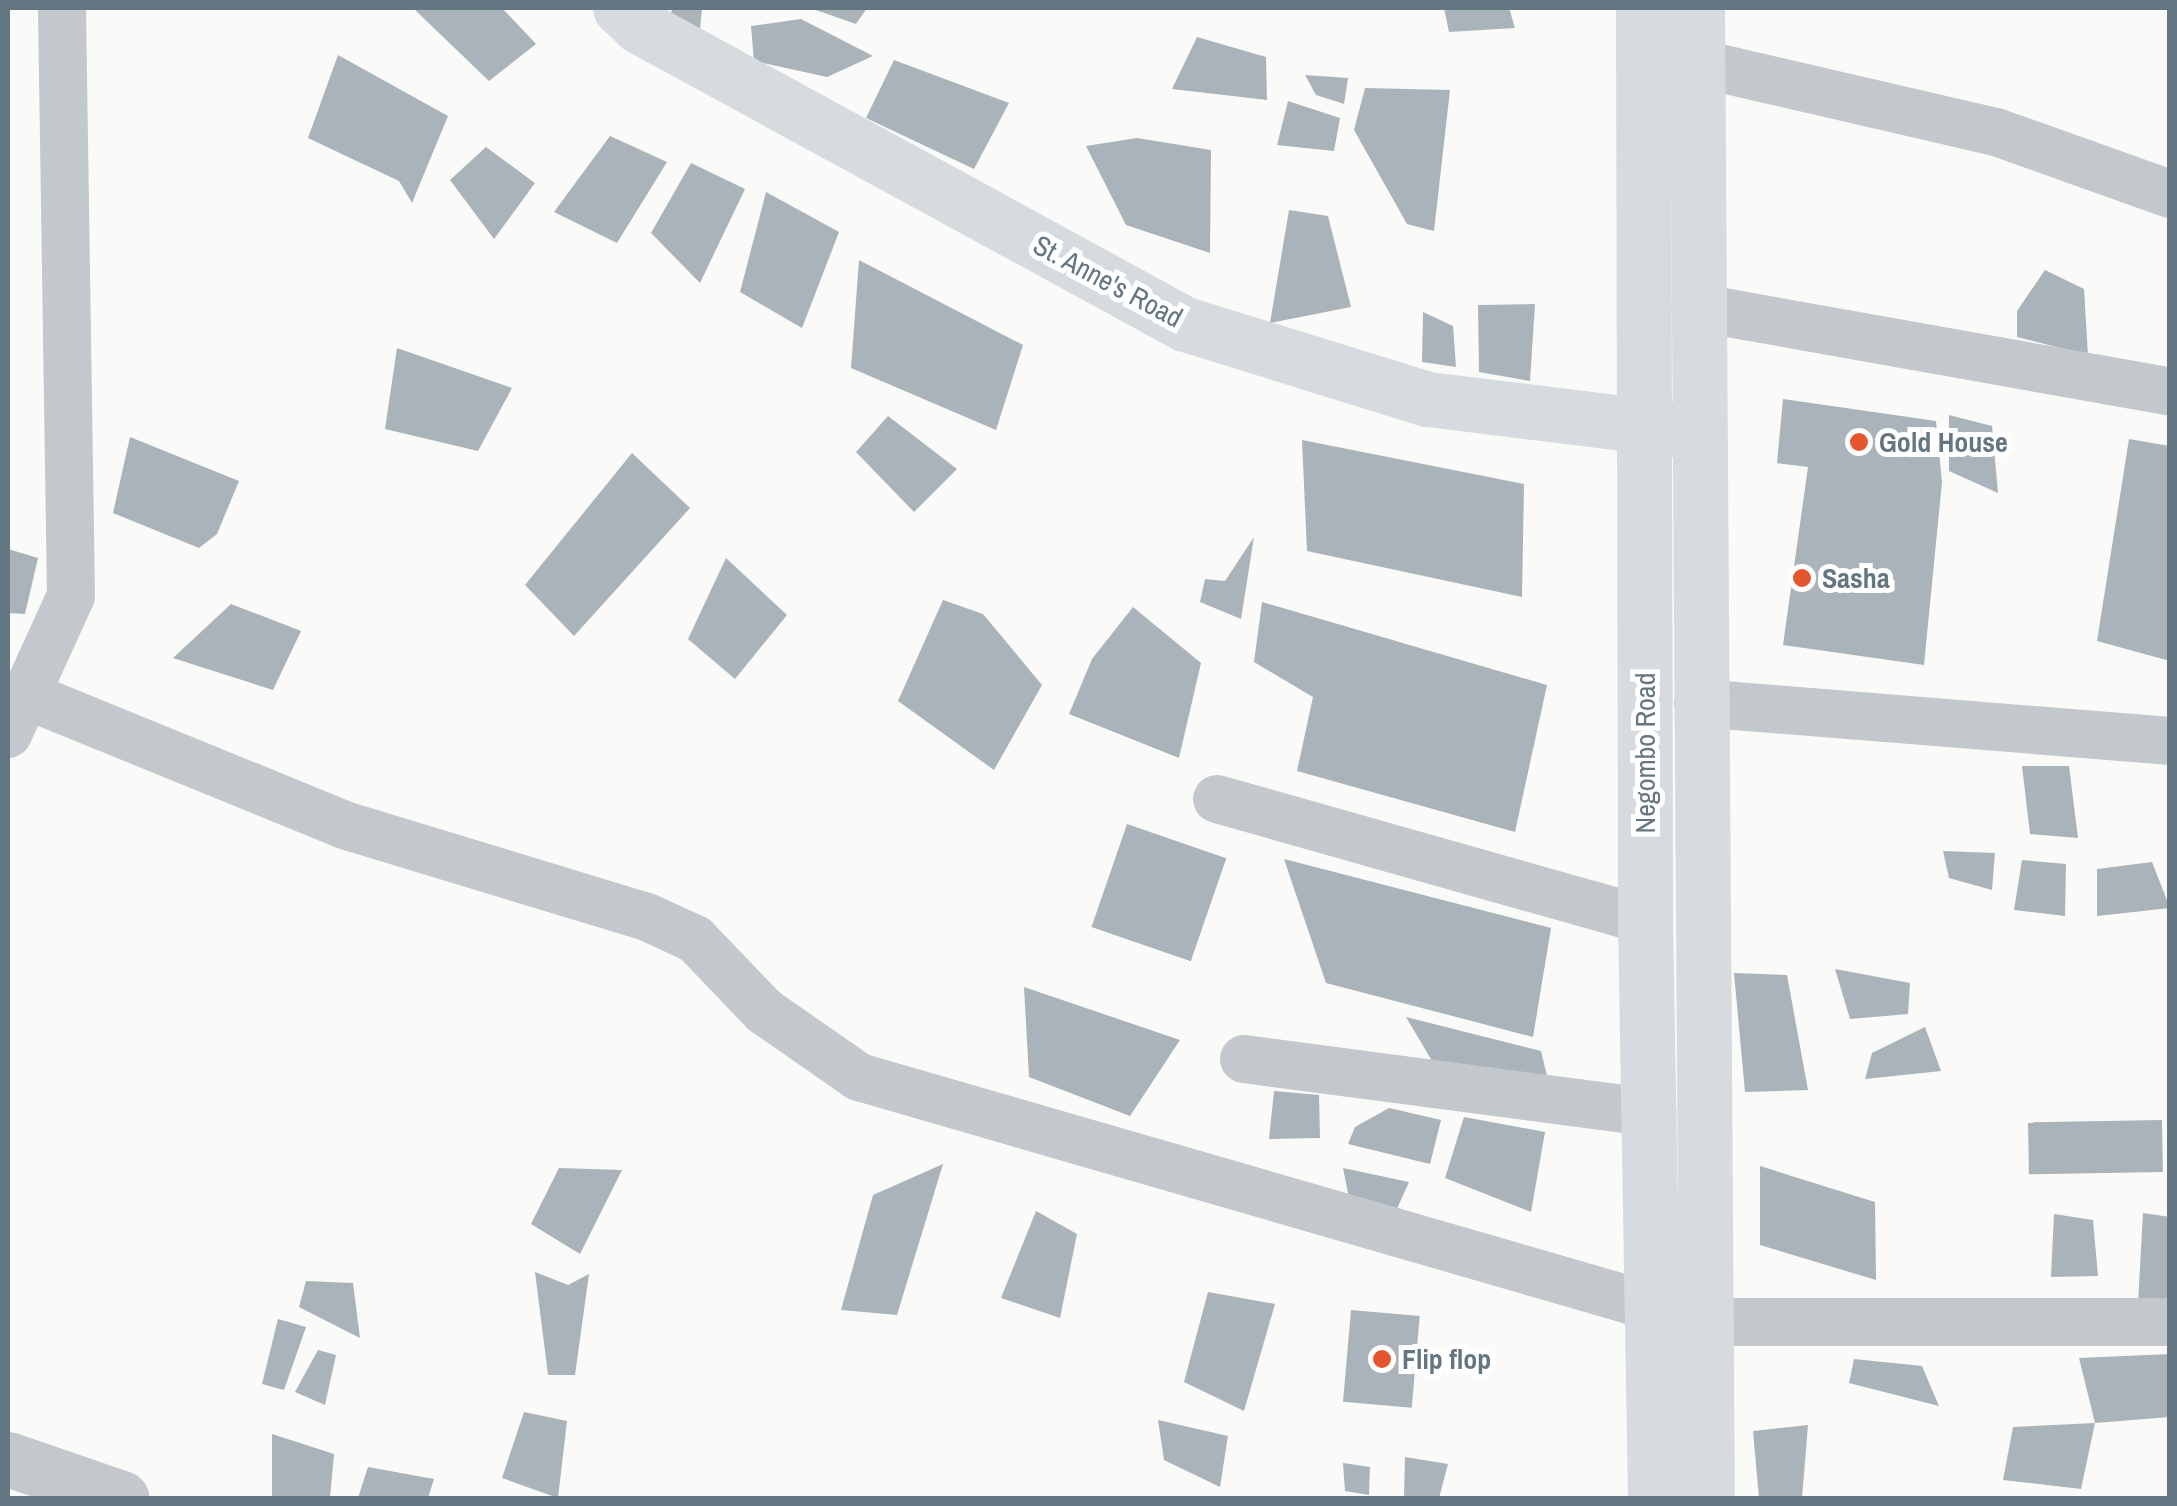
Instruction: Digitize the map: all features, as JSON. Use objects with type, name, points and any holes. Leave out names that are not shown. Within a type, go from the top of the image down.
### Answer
[{"type":"main road","name":"Negombo Road","points":[[1644,8],[1670,429],[1698,703],[1707,1498]]},
{"type":"main road","name":"Negombo Road","points":[[1655,1498],[1652,1113],[1644,920],[1670,429],[1695,307],[1697,8]]},
{"type":"main road","name":"St. Anne's Road","points":[[635,14],[1186,324],[1428,399],[1670,429]]},
{"type":"street","points":[[62,8],[71,596],[16,714],[344,826],[679,932],[764,1011],[858,1076],[1654,1308]]},
{"type":"street","points":[[1698,63],[1996,132],[2170,194]]},
{"type":"street","points":[[1695,307],[2170,392]]},
{"type":"street","points":[[1698,703],[2170,741]]},
{"type":"street","points":[[1217,799],[1644,920]]},
{"type":"street","points":[[1244,1058],[1652,1113]]},
{"type":"street","points":[[1707,1322],[2170,1322]]},
{"type":"street","points":[[8,1459],[121,1498]]},
{"type":"building","points":[[413,8],[502,8],[536,44],[489,81]]},
{"type":"building","points":[[672,8],[702,8],[700,30],[670,20]]},
{"type":"building","points":[[810,8],[867,8],[856,24]]},
{"type":"building","points":[[1444,8],[1509,8],[1515,28],[1449,32]]},
{"type":"building","points":[[801,19],[873,56],[827,77],[754,61],[751,26]]},
{"type":"building","points":[[1197,37],[1266,57],[1267,100],[1172,89]]},
{"type":"building","points":[[338,55],[448,116],[412,203],[399,181],[308,138]]},
{"type":"building","points":[[894,60],[1009,103],[974,169],[866,118]]},
{"type":"building","points":[[1305,75],[1348,78],[1344,104],[1316,95]]},
{"type":"building","points":[[1365,88],[1450,90],[1434,231],[1407,224],[1354,130]]},
{"type":"building","points":[[1288,101],[1340,118],[1334,151],[1277,145]]},
{"type":"building","points":[[610,136],[667,162],[617,243],[554,212]]},
{"type":"building","points":[[1137,138],[1211,150],[1210,253],[1126,225],[1086,146]]},
{"type":"building","points":[[486,147],[535,183],[494,239],[450,180]]},
{"type":"building","points":[[691,163],[745,189],[700,283],[651,233]]},
{"type":"building","points":[[766,192],[839,232],[802,328],[740,292]]},
{"type":"building","points":[[1289,210],[1328,216],[1351,307],[1270,323]]},
{"type":"building","points":[[859,260],[1023,345],[996,430],[851,368]]},
{"type":"building","points":[[2045,270],[2084,289],[2088,355],[2017,337],[2017,311]]},
{"type":"building","points":[[1535,304],[1530,381],[1479,372],[1478,305]]},
{"type":"building","points":[[1423,312],[1453,326],[1456,367],[1422,362]]},
{"type":"building","points":[[397,348],[512,388],[478,451],[385,429]]},
{"type":"building","points":[[1783,399],[1936,421],[1942,482],[1924,665],[1783,645],[1808,467],[1777,463]]},
{"type":"building","points":[[1949,415],[1992,426],[1998,493],[1949,471]]},
{"type":"building","points":[[888,416],[957,469],[914,512],[856,452]]},
{"type":"building","points":[[130,437],[239,481],[217,534],[199,548],[113,513]]},
{"type":"building","points":[[2129,439],[2170,446],[2170,661],[2097,641]]},
{"type":"building","points":[[1302,440],[1524,484],[1522,597],[1307,551]]},
{"type":"building","points":[[632,453],[690,508],[574,636],[525,585]]},
{"type":"building","points":[[1254,537],[1241,619],[1200,602],[1205,579],[1225,581]]},
{"type":"building","points":[[8,549],[38,558],[25,614],[8,613]]},
{"type":"building","points":[[726,558],[787,615],[735,679],[688,639]]},
{"type":"building","points":[[943,600],[983,614],[1042,685],[994,770],[898,701]]},
{"type":"building","points":[[1262,602],[1547,685],[1515,832],[1297,771],[1313,697],[1254,662]]},
{"type":"building","points":[[231,604],[301,631],[273,690],[173,658]]},
{"type":"building","points":[[1133,607],[1201,663],[1179,758],[1069,714],[1092,659]]},
{"type":"building","points":[[2022,766],[2069,766],[2078,838],[2030,834]]},
{"type":"building","points":[[1127,824],[1226,858],[1191,961],[1092,927]]},
{"type":"building","points":[[1943,851],[1995,853],[1992,890],[1949,878]]},
{"type":"building","points":[[1284,859],[1551,928],[1533,1037],[1326,983]]},
{"type":"building","points":[[2022,860],[2066,864],[2065,916],[2014,910]]},
{"type":"building","points":[[2152,862],[2170,908],[2097,916],[2097,869]]},
{"type":"building","points":[[1835,969],[1910,983],[1908,1014],[1850,1019]]},
{"type":"building","points":[[1734,973],[1787,975],[1808,1090],[1745,1092]]},
{"type":"building","points":[[1024,987],[1180,1040],[1130,1116],[1029,1077]]},
{"type":"building","points":[[1406,1017],[1541,1051],[1548,1080],[1435,1066]]},
{"type":"building","points":[[1925,1027],[1941,1071],[1865,1079],[1872,1053]]},
{"type":"building","points":[[1274,1091],[1319,1095],[1320,1138],[1269,1139]]},
{"type":"building","points":[[1389,1108],[1441,1120],[1430,1164],[1348,1144],[1355,1127]]},
{"type":"building","points":[[1464,1117],[1545,1132],[1531,1212],[1445,1178]]},
{"type":"building","points":[[2162,1120],[2163,1172],[2029,1174],[2028,1122]]},
{"type":"building","points":[[943,1164],[897,1315],[841,1310],[873,1195]]},
{"type":"building","points":[[1760,1166],[1875,1202],[1876,1280],[1760,1245]]},
{"type":"building","points":[[559,1168],[622,1170],[580,1254],[531,1224]]},
{"type":"building","points":[[1343,1168],[1409,1182],[1395,1213],[1349,1198]]},
{"type":"building","points":[[1036,1211],[1077,1234],[1060,1318],[1001,1298]]},
{"type":"building","points":[[2143,1213],[2170,1217],[2170,1303],[2138,1304]]},
{"type":"building","points":[[2054,1214],[2093,1220],[2098,1276],[2051,1277]]},
{"type":"building","points":[[535,1272],[568,1285],[589,1274],[575,1375],[548,1375]]},
{"type":"building","points":[[306,1281],[353,1283],[360,1338],[299,1307]]},
{"type":"building","points":[[1208,1292],[1275,1304],[1244,1411],[1184,1382]]},
{"type":"building","name":"Flip flop","points":[[1351,1310],[1420,1316],[1412,1408],[1343,1402]]},
{"type":"building","points":[[278,1319],[306,1327],[284,1390],[262,1384]]},
{"type":"building","points":[[318,1350],[336,1355],[325,1405],[295,1392]]},
{"type":"building","points":[[2170,1354],[2170,1417],[2095,1423],[2079,1358]]},
{"type":"building","points":[[1854,1359],[1922,1366],[1939,1406],[1849,1383]]},
{"type":"building","points":[[524,1412],[567,1421],[558,1498],[502,1478]]},
{"type":"building","points":[[1158,1420],[1228,1436],[1220,1487],[1164,1460]]},
{"type":"building","points":[[2095,1423],[2081,1489],[2003,1480],[2013,1427]]},
{"type":"building","points":[[1808,1425],[1802,1498],[1759,1498],[1753,1431]]},
{"type":"building","points":[[272,1434],[334,1454],[330,1498],[272,1498]]},
{"type":"building","points":[[1405,1457],[1448,1464],[1439,1498],[1404,1498]]},
{"type":"building","points":[[1343,1463],[1370,1467],[1369,1495],[1345,1491]]},
{"type":"building","points":[[368,1467],[434,1479],[428,1498],[358,1498]]},
{"type":"place","name":"Gold House","points":[[1859,442]]},
{"type":"place","name":"Sasha","points":[[1802,578]]},
{"type":"place","name":"Flip flop","points":[[1382,1359]]}]
